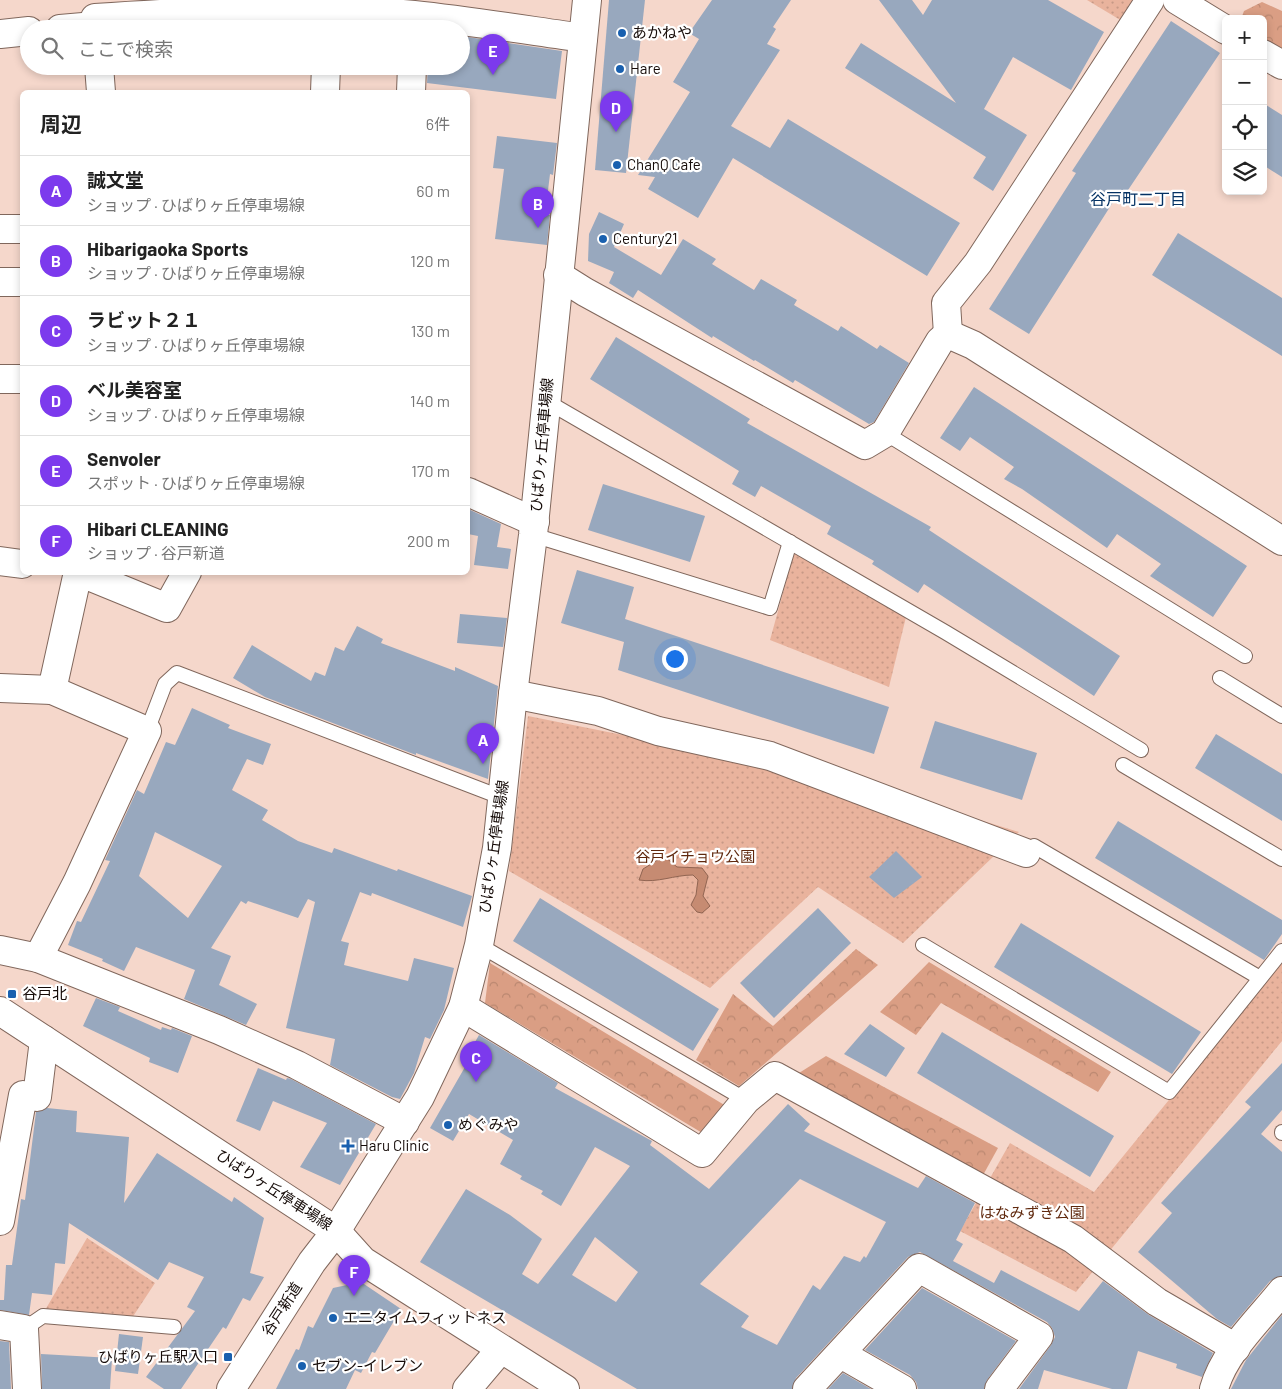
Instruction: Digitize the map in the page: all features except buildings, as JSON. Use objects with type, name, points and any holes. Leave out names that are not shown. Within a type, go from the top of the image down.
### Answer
[{"type":"street","name":"ひばりヶ丘停車場線","points":[[0,1011],[336,1231],[405,1122],[443,1050],[463,1007],[491,887],[534,528],[587,0]]},
{"type":"street","points":[[948,334],[946,303],[978,263],[1150,0]]},
{"type":"street","points":[[1177,0],[1222,28]]},
{"type":"street","points":[[95,18],[181,12],[327,20]]},
{"type":"street","points":[[470,27],[583,38]]},
{"type":"street","points":[[0,34],[20,33]]},
{"type":"street","points":[[1267,56],[1282,65]]},
{"type":"street","points":[[100,75],[101,90]]},
{"type":"street","points":[[325,90],[326,75]]},
{"type":"street","points":[[411,90],[412,75]]},
{"type":"street","points":[[0,229],[20,229]]},
{"type":"street","points":[[558,274],[585,292],[850,439],[865,445],[885,433],[940,341],[948,334]]},
{"type":"street","points":[[0,282],[20,282]]},
{"type":"street","points":[[948,334],[973,345],[1282,541]]},
{"type":"street","points":[[0,379],[20,379]]},
{"type":"street","points":[[470,493],[534,528]]},
{"type":"street","points":[[0,561],[20,564]]},
{"type":"street","points":[[52,690],[77,575]]},
{"type":"street","points":[[85,575],[167,608],[184,575]]},
{"type":"street","points":[[0,688],[52,690],[147,731],[77,883],[38,958]]},
{"type":"street","points":[[513,694],[598,711],[658,731],[770,756],[1030,850]]},
{"type":"street","points":[[0,950],[38,958],[219,1030],[297,1065],[405,1122]]},
{"type":"street","points":[[463,1007],[702,1153],[746,1100],[775,1076],[1073,1239],[1157,1302],[1236,1348]]},
{"type":"street","points":[[0,1220],[7,1146],[23,1095],[37,1096],[44,1040]]},
{"type":"street","points":[[336,1231],[363,1261],[500,1350],[565,1389]]},
{"type":"street","name":"谷戸新道","points":[[231,1389],[312,1262],[336,1231]]},
{"type":"street","points":[[807,1389],[919,1268],[1038,1336],[999,1389]]},
{"type":"street","points":[[1214,1389],[1218,1375],[1236,1348],[1282,1291]]},
{"type":"street","points":[[12,1327],[27,1389]]},
{"type":"street","points":[[468,1389],[500,1350]]},
{"type":"street","points":[[841,1354],[902,1389]]},
{"type":"lane","points":[[546,401],[790,542],[1142,750]]},
{"type":"lane","points":[[885,433],[1245,656]]},
{"type":"lane","points":[[534,528],[770,608],[790,542]]},
{"type":"lane","points":[[147,731],[165,684],[177,673],[502,798]]},
{"type":"lane","points":[[1220,678],[1282,716]]},
{"type":"lane","points":[[1123,766],[1282,859]]},
{"type":"lane","points":[[1030,850],[1260,978]]},
{"type":"lane","points":[[479,945],[746,1100]]},
{"type":"lane","points":[[923,945],[1168,1092],[1282,951]]},
{"type":"lane","points":[[12,1327],[42,1316],[174,1327]]},
{"type":"green space","points":[[1087,0],[1142,0],[1127,24]]},
{"type":"green space","points":[[1262,2],[1282,11],[1282,60],[1267,51],[1267,15],[1242,15],[1244,11]]},
{"type":"green space","points":[[794,553],[906,617],[889,687],[770,640]]},
{"type":"green space","name":"谷戸イチョウ公園","points":[[528,716],[857,782],[1019,832],[903,943],[818,887],[710,988],[509,871]]},
{"type":"green space","points":[[856,949],[878,965],[739,1086],[696,1060],[733,994],[773,1026]]},
{"type":"green space","name":"はなみずき公園","points":[[1282,961],[1282,1041],[1076,1292],[960,1231],[1010,1143],[1094,1192]]},
{"type":"green space","points":[[929,962],[1111,1072],[1098,1092],[941,1003],[916,1035],[880,1012]]},
{"type":"green space","points":[[490,963],[726,1106],[704,1134],[485,1003]]},
{"type":"green space","points":[[826,1056],[998,1148],[982,1177],[799,1073]]},
{"type":"green space","points":[[87,1238],[155,1283],[130,1321],[44,1312]]},
{"type":"shaded area","points":[[664,856],[677,867],[702,868],[708,876],[703,896],[710,906],[702,913],[697,912],[691,905],[696,895],[698,880],[693,875],[646,881],[639,880],[643,869]]},
{"type":"place","name":"あかねや","points":[[622,33]]},
{"type":"place","name":"Hare","points":[[620,69]]},
{"type":"place","name":"Senvoler","points":[[493,75]]},
{"type":"place","name":"ベル美容室","points":[[616,132]]},
{"type":"place","name":"ChanQ Cafe","points":[[617,165]]},
{"type":"place","name":"Hibarigaoka Sports","points":[[538,228]]},
{"type":"place","name":"Century21","points":[[603,239]]},
{"type":"place","name":"誠文堂","points":[[483,764]]},
{"type":"place","name":"谷戸北","points":[[12,994]]},
{"type":"place","name":"ラビット２１","points":[[476,1082]]},
{"type":"place","name":"めぐみや","points":[[448,1125]]},
{"type":"place","name":"Haru Clinic","points":[[348,1146]]},
{"type":"place","name":"Hibari CLEANING","points":[[354,1296]]},
{"type":"place","name":"エニタイムフィットネス","points":[[333,1318]]},
{"type":"place","name":"ひばりヶ丘駅入口","points":[[228,1357]]},
{"type":"place","name":"セブン-イレブン","points":[[302,1366]]},
{"type":"district","name":"谷戸町二丁目","points":[[1138,199]]}]
